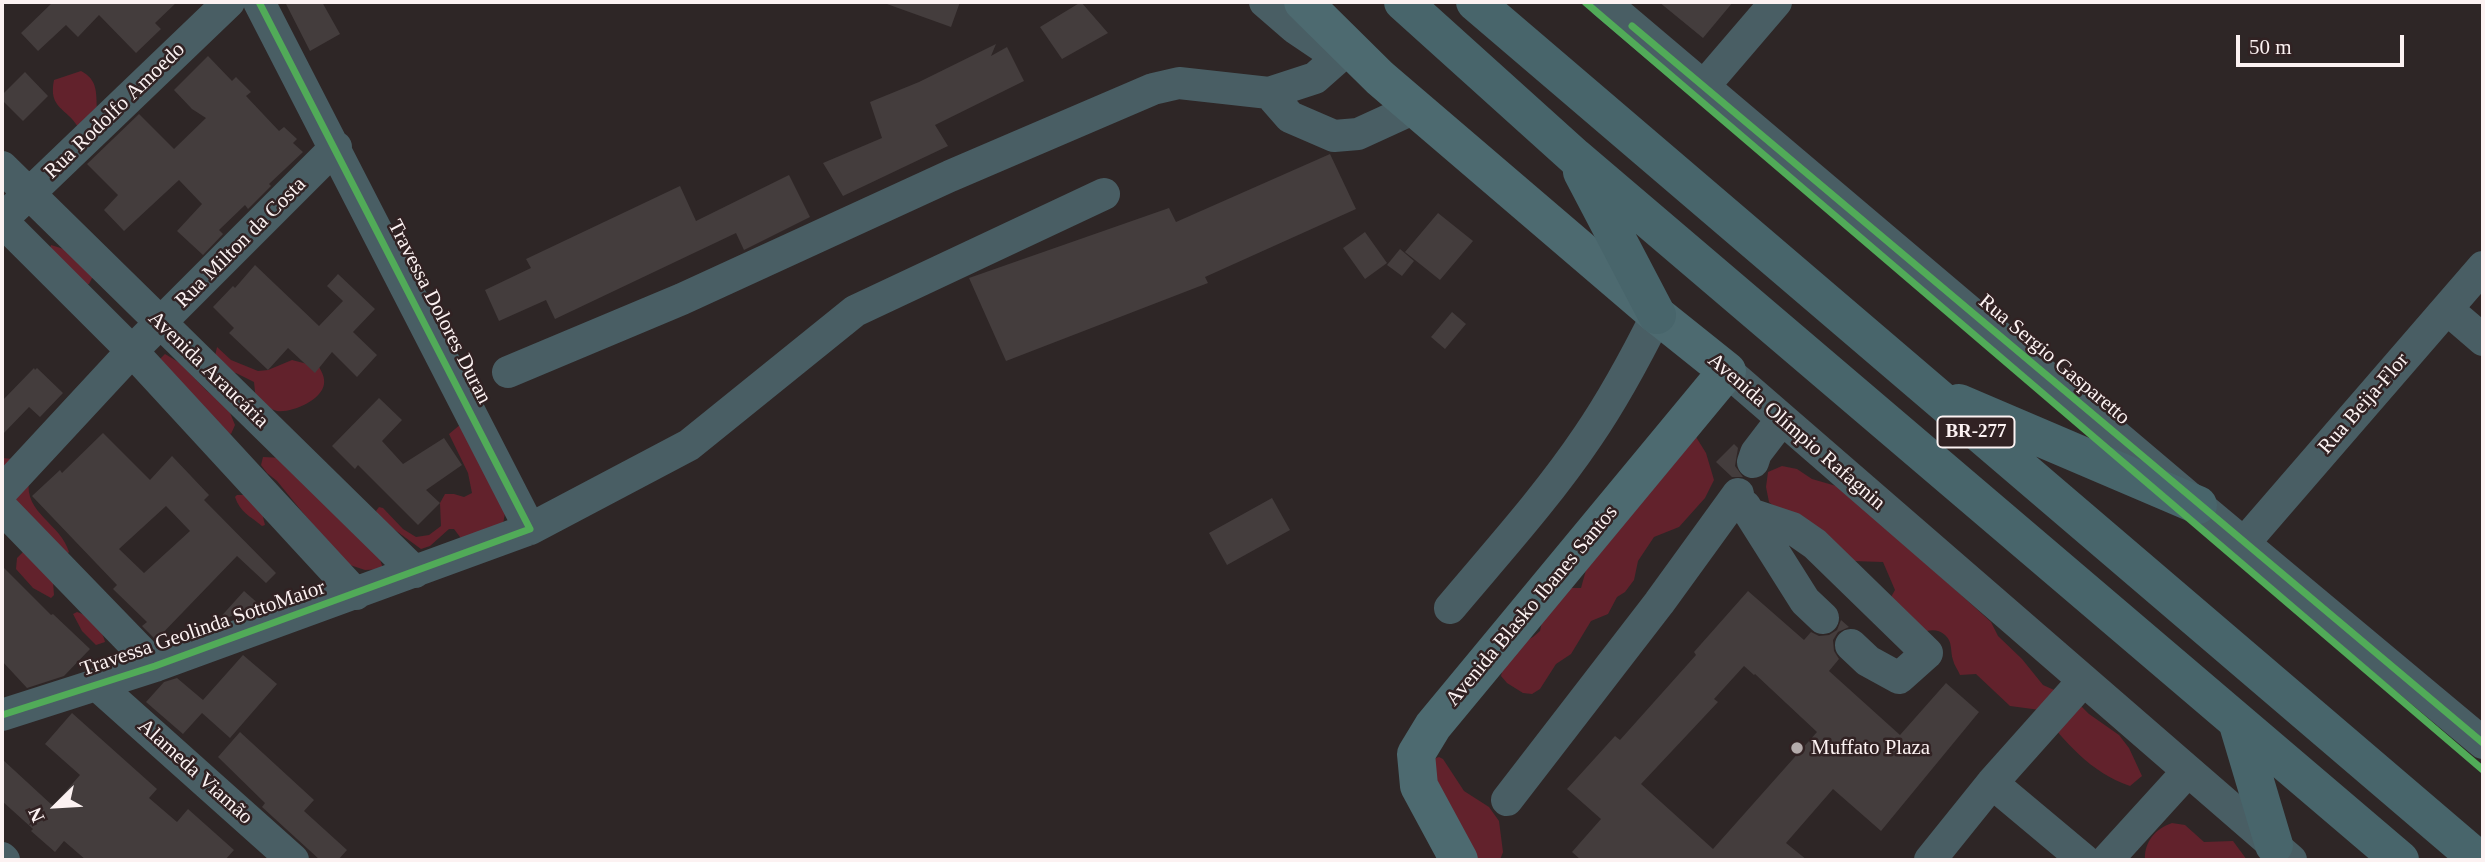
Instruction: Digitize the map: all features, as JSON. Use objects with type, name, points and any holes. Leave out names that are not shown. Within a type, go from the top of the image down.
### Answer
[{"type":"highway","name":"BR-277","points":[[1403,2],[1575,158],[2400,860]]},
{"type":"highway","name":"BR-277","points":[[1475,2],[2479,860]]},
{"type":"highway","points":[[1575,158],[1657,315]]},
{"type":"highway","points":[[1925,388],[2198,505]]},
{"type":"highway","points":[[2237,721],[2282,853]]},
{"type":"main road","name":"Avenida Olímpio Rafagnin","points":[[1303,2],[1344,52],[1417,107],[1657,315],[1727,371]]},
{"type":"main road","name":"Avenida Blasko Ibanes Santos","points":[[1459,860],[1419,786],[1416,754],[1441,715],[1727,371]]},
{"type":"street","name":"Rua Rodolfo Amoedo","points":[[2,220],[229,2]]},
{"type":"street","name":"Travessa Dolores Duran","points":[[259,2],[336,147],[530,530]]},
{"type":"street","points":[[508,372],[682,299],[950,176],[1153,89],[1179,83],[1269,93],[1315,78],[1344,52],[1295,28],[1265,2]]},
{"type":"street","name":"Rua Sergio Gasparetto","points":[[1604,2],[2483,743]]},
{"type":"street","points":[[1704,86],[1776,2]]},
{"type":"street","points":[[1269,93],[1290,117],[1334,136],[1358,134],[1417,107]]},
{"type":"street","name":"Rua Milton da Costa","points":[[2,491],[132,351],[336,147]]},
{"type":"street","name":"Avenida Araucária","points":[[2,167],[415,572]]},
{"type":"street","points":[[415,572],[530,530],[689,445],[855,311],[1104,194]]},
{"type":"street","name":"Avenida Araucária","points":[[2,220],[132,351],[356,594]]},
{"type":"street","name":"Rua Beija-Flor","points":[[2245,542],[2483,267]]},
{"type":"street","points":[[2447,309],[2483,340]]},
{"type":"street","points":[[1450,608],[1587,438],[1626,376],[1657,315]]},
{"type":"street","name":"Avenida Olímpio Rafagnin","points":[[1727,371],[2282,853]]},
{"type":"street","points":[[1507,800],[1745,489],[1756,453],[1782,419]]},
{"type":"street","points":[[1745,489],[1805,601],[1823,618]]},
{"type":"street","points":[[1745,489],[1815,544],[1927,653],[1899,678],[1868,661],[1851,645]]},
{"type":"street","points":[[2,508],[155,666]]},
{"type":"street","name":"Travessa Geolinda SottoMaior","points":[[2,715],[155,666],[415,572]]},
{"type":"street","points":[[1930,860],[1992,783],[2082,681]]},
{"type":"street","name":"Alameda Viamão","points":[[96,684],[293,860]]},
{"type":"street","points":[[2108,860],[2188,771]]},
{"type":"street","points":[[1992,783],[2084,860]]},
{"type":"shaded area","points":[[81,71],[91,78],[96,92],[97,110],[78,127],[56,103],[53,90],[54,80]]},
{"type":"shaded area","points":[[51,245],[70,251],[95,272],[89,284],[80,286],[48,255]]},
{"type":"shaded area","points":[[217,347],[231,360],[258,371],[268,370],[292,360],[319,367],[324,380],[322,390],[298,408],[283,411],[272,409],[256,401],[254,382],[236,373],[226,372],[215,356]]},
{"type":"shaded area","points":[[165,354],[180,363],[228,408],[235,425],[231,434],[222,430],[157,362]]},
{"type":"shaded area","points":[[461,424],[506,508],[503,524],[466,545],[454,529],[449,529],[430,546],[421,549],[382,524],[376,511],[379,507],[383,508],[403,529],[416,537],[429,535],[441,526],[440,503],[445,494],[464,497],[472,493],[468,473],[449,434]]},
{"type":"shaded area","points":[[1696,437],[1706,453],[1714,480],[1705,498],[1679,527],[1654,537],[1638,561],[1634,580],[1625,592],[1617,597],[1608,614],[1591,621],[1571,654],[1556,664],[1540,689],[1532,694],[1523,693],[1507,683],[1501,676],[1505,658],[1517,645],[1540,631],[1544,612],[1571,588],[1581,588],[1586,570]]},
{"type":"shaded area","points":[[263,457],[282,458],[380,559],[383,569],[365,570],[344,563],[277,481],[267,473],[261,465]]},
{"type":"shaded area","points":[[2,458],[13,459],[29,481],[32,502],[65,542],[69,552],[66,555],[51,551],[2,480]]},
{"type":"shaded area","points":[[1782,466],[1797,469],[1812,479],[1843,488],[1991,622],[1998,636],[2022,659],[2043,685],[2074,699],[2089,714],[2119,735],[2129,748],[2142,776],[2130,786],[2103,773],[2079,755],[2040,710],[2010,706],[1976,674],[1960,675],[1945,635],[1930,630],[1906,638],[1897,638],[1876,625],[1875,612],[1887,604],[1895,590],[1883,562],[1852,561],[1787,518],[1769,502],[1766,487],[1768,472]]},
{"type":"shaded area","points":[[245,495],[262,513],[265,525],[262,526],[243,510],[235,497]]},
{"type":"shaded area","points":[[23,552],[53,582],[54,595],[51,598],[33,588],[16,569],[17,558]]},
{"type":"shaded area","points":[[77,612],[95,624],[105,642],[96,645],[82,631],[73,614]]},
{"type":"shaded area","points":[[1439,757],[1464,791],[1489,807],[1499,821],[1503,852],[1500,860],[1472,860],[1427,763]]},
{"type":"shaded area","points":[[2172,823],[2185,825],[2204,842],[2233,841],[2247,860],[2145,860],[2146,847],[2152,837]]},
{"type":"building","points":[[53,2],[177,2],[155,23],[161,29],[136,53],[99,15],[78,37],[66,25],[38,51],[21,33]]},
{"type":"building","points":[[285,2],[322,2],[340,34],[310,51]]},
{"type":"building","points":[[887,2],[960,2],[951,27]]},
{"type":"building","points":[[1081,2],[1108,33],[1062,59],[1040,27]]},
{"type":"building","points":[[1659,2],[1733,2],[1703,38]]},
{"type":"building","points":[[996,44],[991,56],[1007,47],[1024,81],[935,125],[948,146],[843,196],[823,163],[882,138],[870,102],[919,82]]},
{"type":"building","points":[[208,56],[232,81],[236,77],[251,92],[246,96],[279,131],[284,127],[297,139],[293,143],[303,152],[269,184],[271,186],[248,209],[245,205],[219,230],[223,234],[203,255],[177,231],[202,204],[179,180],[124,231],[104,210],[118,195],[87,164],[139,114],[174,149],[206,118],[192,109],[174,90]]},
{"type":"building","points":[[25,72],[48,96],[23,121],[2,100],[2,95]]},
{"type":"building","points":[[1330,154],[1356,209],[1205,277],[1208,283],[1006,361],[969,278],[1169,208],[1176,222]]},
{"type":"building","points":[[789,175],[810,217],[744,250],[736,233],[555,319],[546,300],[499,321],[485,290],[531,268],[526,259],[680,186],[696,221]]},
{"type":"building","points":[[1438,213],[1473,241],[1440,280],[1405,252]]},
{"type":"building","points":[[1365,232],[1387,263],[1365,279],[1343,248]]},
{"type":"building","points":[[1400,249],[1414,261],[1402,276],[1387,265]]},
{"type":"building","points":[[255,265],[319,326],[343,301],[327,286],[338,274],[375,309],[353,332],[377,355],[357,377],[332,352],[315,373],[288,348],[268,370],[229,333],[234,328],[213,307],[233,286],[235,288]]},
{"type":"building","points":[[1452,312],[1466,324],[1445,349],[1431,337]]},
{"type":"building","points":[[34,368],[63,393],[40,417],[29,407],[2,435],[2,401]]},
{"type":"building","points":[[379,398],[402,420],[382,441],[403,464],[444,438],[462,465],[426,490],[440,503],[418,525],[358,465],[355,469],[332,446]]},
{"type":"building","points":[[103,433],[150,480],[172,456],[209,495],[204,500],[276,573],[266,583],[237,556],[156,640],[142,626],[147,622],[113,589],[117,585],[32,496],[60,470],[62,473]],"holes":[[[166,506],[190,531],[144,573],[119,549]]]},
{"type":"building","points":[[1734,444],[1738,448],[1735,466],[1743,477],[1732,477],[1716,462]]},
{"type":"building","points":[[1272,498],[1290,530],[1227,565],[1209,533]]},
{"type":"building","points":[[2,566],[90,649],[64,676],[27,688],[2,661]]},
{"type":"building","points":[[244,591],[261,606],[217,621]]},
{"type":"building","points":[[1748,591],[1804,640],[1811,632],[1819,636],[1829,635],[1837,630],[1841,620],[1849,627],[1838,632],[1833,640],[1834,651],[1839,659],[1829,671],[1900,735],[1946,683],[1979,712],[1881,831],[1833,789],[1786,843],[1807,860],[1581,860],[1572,852],[1601,819],[1567,789],[1615,736],[1620,740],[1696,655],[1694,652]],"holes":[[[1744,666],[1817,732],[1713,849],[1641,784],[1718,702],[1714,699]]]},
{"type":"building","points":[[243,655],[277,684],[230,738],[202,713],[183,734],[146,702],[164,682],[177,678],[203,700]]},
{"type":"building","points":[[72,713],[157,789],[149,798],[177,822],[188,809],[234,850],[225,860],[86,860],[64,841],[55,852],[31,831],[33,829],[2,801],[2,759],[53,806],[80,775],[45,744]]},
{"type":"building","points":[[240,732],[314,800],[304,811],[347,850],[338,860],[320,860],[262,807],[265,803],[218,757]]},
{"type":"cycle path","points":[[2,715],[155,666],[530,529],[259,2]]},
{"type":"cycle path","points":[[1585,2],[2483,770]]},
{"type":"cycle path","points":[[1632,26],[2483,743]]},
{"type":"place","name":"Muffato Plaza","points":[[1797,748]]}]
